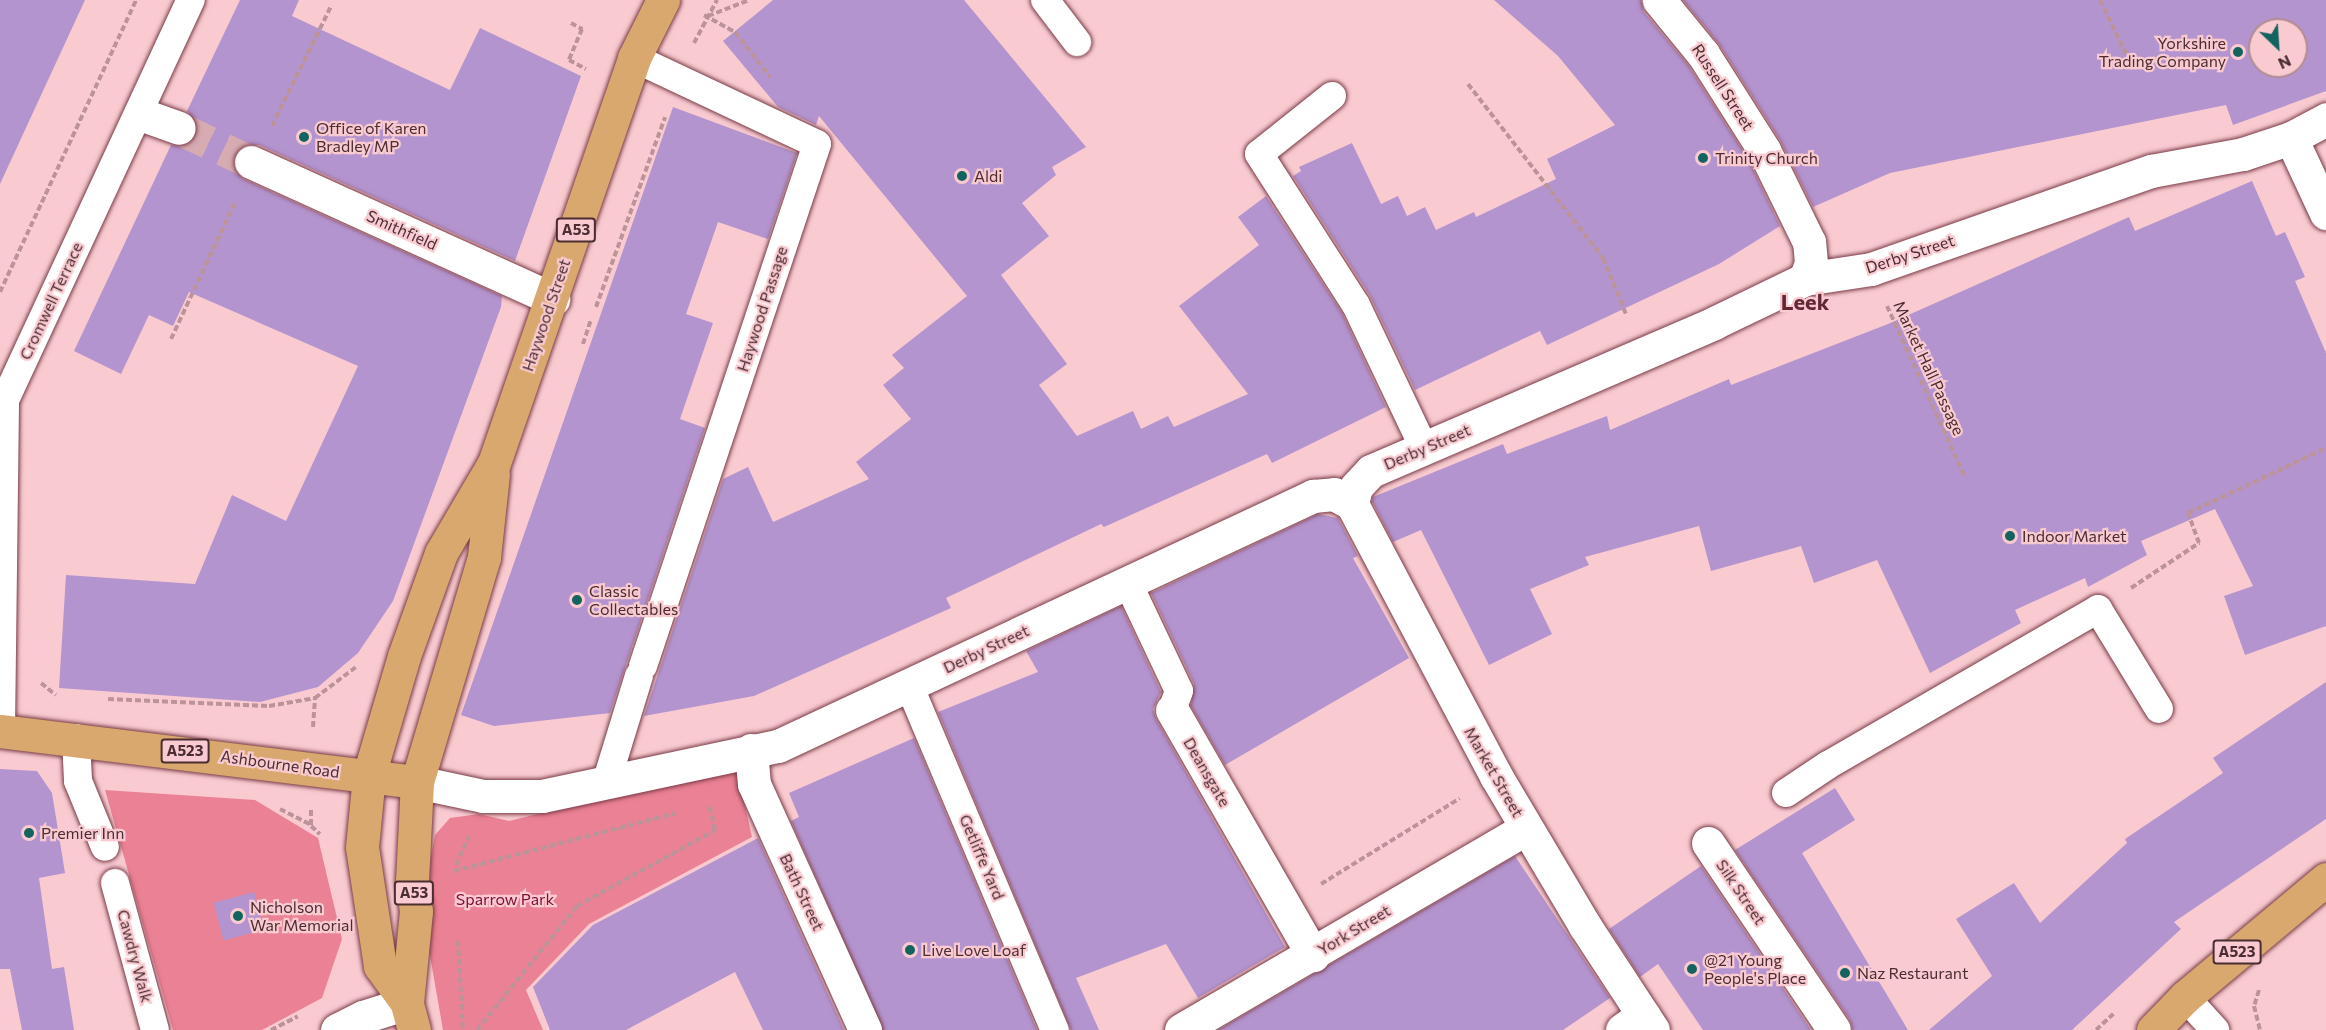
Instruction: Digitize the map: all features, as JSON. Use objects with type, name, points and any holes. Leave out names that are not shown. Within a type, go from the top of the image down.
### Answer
[{"type":"highway","name":"Haywood Street","points":[[369,775],[404,656],[441,553],[494,464],[553,299],[634,58],[663,0]]},
{"type":"highway","name":"Haywood Street","points":[[417,782],[484,557],[494,464]]},
{"type":"highway","name":"Ashbourne Road","points":[[0,731],[76,738],[417,782]]},
{"type":"highway","name":"A53","points":[[369,775],[362,847],[380,966],[411,1017]]},
{"type":"highway","name":"A53","points":[[411,1017],[416,911],[412,881],[417,782]]},
{"type":"highway","name":"A523","points":[[2153,1030],[2185,997],[2326,879]]},
{"type":"street","name":"Russell Street","points":[[1659,0],[1703,54],[1764,150],[1809,242],[1812,263],[1805,279]]},
{"type":"street","points":[[140,114],[179,128]]},
{"type":"street","name":"Derby Street","points":[[417,782],[483,796],[542,796],[778,746],[1312,496],[1334,494],[1352,504],[1356,486],[1371,471],[1790,290],[1805,279],[1871,269],[2151,171],[2243,154],[2291,138],[2326,119]]},
{"type":"street","points":[[2291,138],[2326,213]]},
{"type":"street","name":"Smithfield","points":[[250,162],[553,299]]},
{"type":"street","name":"Market Street","points":[[1352,504],[1496,776],[1639,1025]]},
{"type":"street","name":"Deansgate","points":[[1172,710],[1313,955]]},
{"type":"street","name":"Bath Street","points":[[752,750],[754,784],[865,1030]]},
{"type":"street","name":"York Street","points":[[1180,1030],[1313,955],[1526,828]]},
{"type":"street","name":"Silk Street","points":[[1708,843],[1834,1030]]},
{"type":"street","points":[[337,1030],[363,1017],[411,1017]]},
{"type":"lane","name":"Cromwell Terrace","points":[[0,731],[5,400],[140,114],[191,0]]},
{"type":"lane","points":[[1045,0],[1077,42]]},
{"type":"lane","name":"Haywood Passage","points":[[606,783],[641,671],[817,144],[634,58]]},
{"type":"lane","points":[[1332,96],[1259,154],[1356,305],[1424,448]]},
{"type":"lane","name":"Deansgate","points":[[1128,583],[1179,691],[1172,710]]},
{"type":"lane","points":[[1786,793],[2098,609],[2159,709]]},
{"type":"lane","name":"Getliffe Yard","points":[[909,684],[1054,1030]]},
{"type":"lane","points":[[76,738],[78,780],[105,847]]},
{"type":"lane","name":"Cawdry Walk","points":[[115,883],[155,1030]]},
{"type":"lane","points":[[2185,997],[2215,1030]]},
{"type":"path","points":[[0,292],[136,0]]},
{"type":"path","points":[[581,349],[678,79],[706,16],[717,0]]},
{"type":"path","points":[[706,16],[749,0]]},
{"type":"path","points":[[2100,0],[2130,62]]},
{"type":"path","points":[[706,16],[735,32],[767,73]]},
{"type":"path","points":[[571,22],[582,29],[569,60],[596,74]]},
{"type":"path","points":[[1468,84],[1603,258],[1643,354]]},
{"type":"path","name":"Market Hall Passage","points":[[1871,269],[1965,477]]},
{"type":"path","points":[[2098,609],[2199,543],[2188,513],[2326,447]]},
{"type":"path","points":[[95,699],[269,706],[315,698],[359,665]]},
{"type":"path","points":[[37,680],[60,697]]},
{"type":"path","points":[[315,698],[311,826],[326,840]]},
{"type":"path","points":[[1284,906],[1496,776]]},
{"type":"path","points":[[477,1030],[577,906],[715,830],[710,804],[699,807]]},
{"type":"path","points":[[412,881],[688,810]]},
{"type":"path","points":[[271,1030],[309,1010]]},
{"type":"green space","name":"Sparrow Park","points":[[736,766],[752,837],[589,924],[526,990],[543,1030],[443,1030],[429,950],[427,877],[435,835],[450,818],[479,814],[509,821]]},
{"type":"green space","points":[[105,790],[255,800],[318,838],[342,939],[322,998],[262,1030],[173,1030]]},
{"type":"building","points":[[0,0],[85,0],[0,184]]},
{"type":"building","points":[[240,0],[299,0],[292,16],[450,90],[480,28],[581,76],[515,261],[259,145],[240,147],[232,164],[243,179],[502,296],[501,307],[393,601],[358,653],[318,687],[260,702],[59,688],[66,575],[195,584],[232,495],[286,521],[358,366],[189,292],[173,326],[149,315],[121,374],[74,351],[171,145],[183,146],[196,135],[197,124],[187,111]]},
{"type":"building","points":[[773,0],[964,0],[1086,147],[1052,167],[1056,175],[1022,203],[1049,236],[1001,275],[1067,364],[1039,385],[1077,436],[1133,411],[1141,429],[1168,416],[1174,427],[1248,394],[1179,306],[1259,245],[1238,217],[1266,196],[1342,313],[1386,407],[1272,463],[1267,454],[1104,527],[1101,524],[946,598],[951,608],[754,696],[644,716],[723,479],[748,467],[773,522],[869,479],[856,462],[911,419],[883,385],[904,368],[892,355],[967,296],[819,116],[816,125],[778,107],[723,41]]},
{"type":"building","points":[[1494,0],[1641,0],[1644,12],[1688,65],[1748,159],[1780,226],[1719,264],[1547,345],[1540,331],[1415,390],[1370,296],[1293,176],[1301,171],[1299,167],[1352,143],[1381,204],[1398,196],[1407,216],[1425,207],[1436,230],[1474,212],[1476,217],[1556,179],[1547,159],[1615,125],[1558,56]]},
{"type":"building","points":[[1683,0],[2326,0],[2326,91],[2233,125],[2226,105],[1890,173],[1813,207],[1780,140],[1719,44]]},
{"type":"building","points":[[673,107],[797,153],[768,239],[718,222],[686,314],[713,323],[680,419],[705,428],[610,713],[494,726],[461,715]]},
{"type":"building","points":[[2252,181],[2276,236],[2285,232],[2305,277],[2295,281],[2326,353],[2326,626],[2245,655],[2224,596],[2253,586],[2215,509],[2141,541],[2147,555],[2088,587],[2085,578],[2015,610],[2021,623],[1930,673],[1877,560],[1814,583],[1801,546],[1711,571],[1699,526],[1585,557],[1589,565],[1530,589],[1552,634],[1489,665],[1421,530],[1393,542],[1372,501],[1373,497],[1503,444],[1507,454],[1607,416],[1610,430],[1729,379],[1731,385],[1888,324],[2129,217],[2135,231]]},
{"type":"building","points":[[1318,514],[1338,518],[1358,556],[1353,558],[1409,658],[1225,765],[1191,706],[1194,684],[1151,593]]},
{"type":"building","points":[[1121,606],[1161,692],[1153,709],[1156,719],[1285,947],[1198,998],[1166,944],[1076,978],[1099,1030],[1071,1030],[938,712],[1038,672],[1026,651]]},
{"type":"building","points":[[2326,682],[2326,819],[2174,922],[2181,929],[2072,1030],[1929,1030],[1992,976],[1956,919],[2014,883],[2040,923],[2127,843],[2125,839],[2223,773],[2213,758]]},
{"type":"building","points":[[914,738],[1037,1030],[883,1030],[791,821],[799,817],[789,793]]},
{"type":"building","points":[[0,769],[37,771],[52,793],[65,873],[39,878],[52,969],[64,967],[74,1030],[22,1030],[10,969],[0,969]]},
{"type":"building","points":[[1835,788],[1855,820],[1802,853],[1908,1030],[1853,1030],[1850,1020],[1735,850]]},
{"type":"building","points":[[758,838],[844,1030],[763,1030],[735,972],[626,1030],[550,1030],[533,987],[593,925]]},
{"type":"building","points":[[1515,856],[1610,998],[1563,1030],[1218,1030]]},
{"type":"building","points":[[1701,866],[1811,1030],[1703,1030],[1658,964],[1640,977],[1609,929]]},
{"type":"building","name":"Nicholson War Memorial","points":[[254,892],[264,930],[224,941],[213,903]]},
{"type":"tunnel","points":[[179,128],[251,162]]},
{"type":"place","name":"Yorkshire Trading Company","points":[[2238,52]]},
{"type":"place","name":"Office of Karen Bradley MP","points":[[304,137]]},
{"type":"place","name":"Trinity Church","points":[[1703,158]]},
{"type":"place","name":"Aldi","points":[[962,176]]},
{"type":"place","name":"Indoor Market","points":[[2010,536]]},
{"type":"place","name":"Classic Collectables","points":[[577,600]]},
{"type":"place","name":"Premier Inn","points":[[29,833]]},
{"type":"place","name":"Nicholson War Memorial","points":[[238,916]]},
{"type":"place","name":"Live Love Loaf","points":[[910,950]]},
{"type":"place","name":"@21 Young People's Place","points":[[1692,969]]},
{"type":"place","name":"Naz Restaurant","points":[[1845,973]]},
{"type":"district","name":"Leek","points":[[1805,302]]}]
